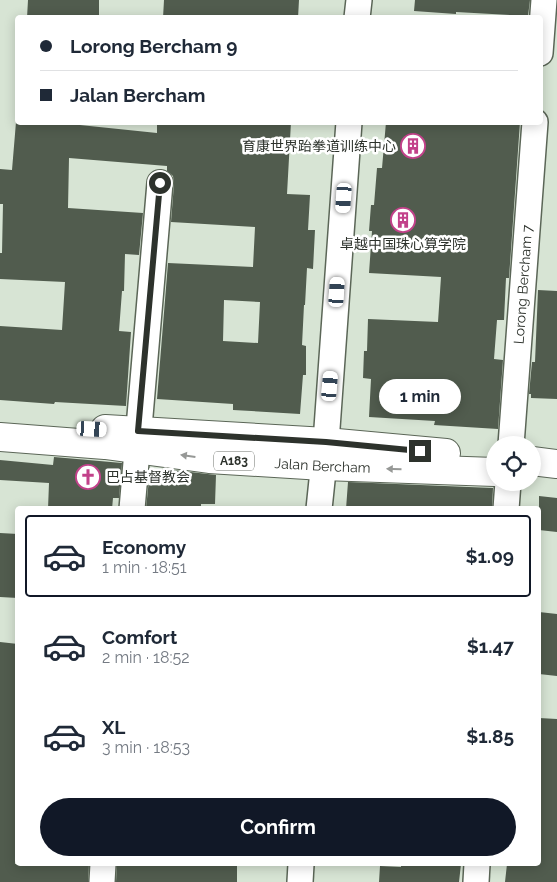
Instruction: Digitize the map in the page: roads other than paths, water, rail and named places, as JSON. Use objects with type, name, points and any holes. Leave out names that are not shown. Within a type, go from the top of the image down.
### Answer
[{"type":"main road","name":"Jalan Bercham","points":[[0,424],[138,440],[324,454],[486,471]]},
{"type":"main road","name":"Jalan Bercham","points":[[0,437],[105,445],[138,440]]},
{"type":"main road","name":"Jalan Bercham","points":[[324,454],[486,458]]},
{"type":"main road","points":[[541,463],[557,464]]},
{"type":"main road","points":[[541,476],[557,477]]},
{"type":"street","points":[[357,15],[359,0]]},
{"type":"street","points":[[543,15],[544,0]]},
{"type":"street","points":[[319,506],[350,125]]},
{"type":"street","name":"Lorong Bercham 7","points":[[512,436],[535,125]]},
{"type":"street","points":[[132,506],[160,183]]},
{"type":"street","points":[[506,506],[507,491]]},
{"type":"street","points":[[102,882],[103,866]]},
{"type":"street","points":[[300,882],[301,866]]},
{"type":"street","points":[[476,882],[477,866]]},
{"type":"place","name":"育康世界跆拳道训练中心","points":[[413,146]]},
{"type":"place","name":"卓越中国珠心算学院","points":[[403,220]]},
{"type":"place","name":"巴占基督教会","points":[[88,477]]}]
